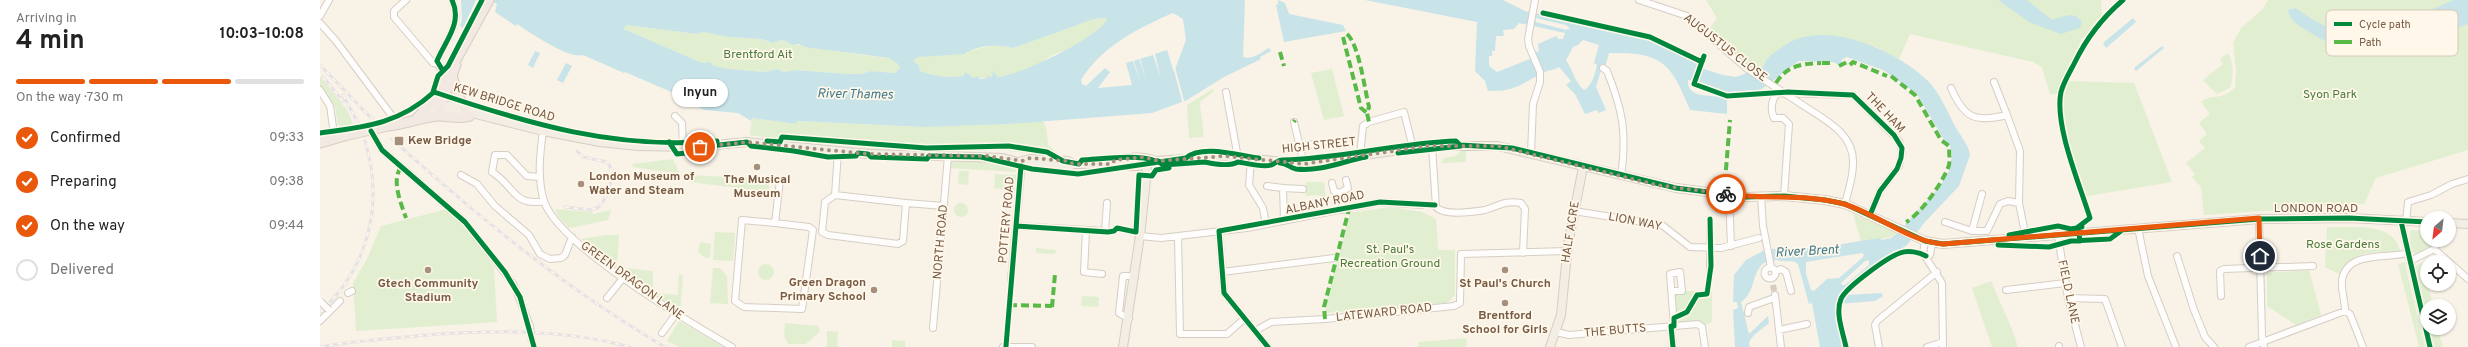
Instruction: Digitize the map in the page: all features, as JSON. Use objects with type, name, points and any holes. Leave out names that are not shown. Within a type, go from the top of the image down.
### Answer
[{"type":"highway","points":[[435,99],[489,0]]},
{"type":"highway","points":[[447,75],[439,112],[470,112]]},
{"type":"highway","points":[[447,75],[457,94],[470,112]]},
{"type":"highway","name":"KEW BRIDGE ROAD","points":[[321,141],[347,135],[372,134],[420,115],[435,99]]},
{"type":"highway","name":"KEW BRIDGE ROAD","points":[[420,115],[424,120],[439,112]]},
{"type":"highway","name":"KEW BRIDGE ROAD","points":[[321,141],[334,132],[347,135]]},
{"type":"main road","points":[[435,99],[439,112]]},
{"type":"main road","name":"KEW BRIDGE ROAD","points":[[439,112],[454,104],[470,112],[543,131],[600,142],[683,148],[747,142],[838,152],[987,156],[1022,161],[1035,167],[1068,168],[1073,164],[1111,164]]},
{"type":"main road","points":[[1111,164],[1118,166],[1146,164],[1156,161],[1208,156],[1304,164],[1432,146],[1498,146],[1671,187],[1729,194],[1784,196],[1825,200],[1845,204],[1926,241]]},
{"type":"main road","points":[[1111,164],[1115,160],[1146,157],[1156,161]]},
{"type":"main road","points":[[1139,158],[1146,164]]},
{"type":"main road","points":[[1123,347],[1129,319],[1135,276],[1146,164]]},
{"type":"main road","name":"HALF ACRE","points":[[1550,347],[1561,316],[1567,251],[1583,167]]},
{"type":"main road","name":"LONDON ROAD","points":[[1926,241],[1948,245],[2259,218],[2349,218],[2420,222]]},
{"type":"main road","points":[[2456,223],[2468,224]]},
{"type":"street","points":[[320,16],[329,0]]},
{"type":"street","points":[[406,0],[394,11],[394,17],[433,63],[438,64],[447,75]]},
{"type":"street","points":[[438,64],[456,17],[452,0]]},
{"type":"street","points":[[1531,153],[1533,104],[1540,88],[1540,72],[1528,38],[1535,0]]},
{"type":"street","name":"AUGUSTUS CLOSE","points":[[1639,0],[1687,16],[1746,68],[1798,102],[1846,137],[1852,151],[1853,164],[1845,204]]},
{"type":"street","points":[[320,23],[336,41],[393,125]]},
{"type":"street","points":[[1603,68],[1607,71],[1622,110],[1624,149],[1621,176]]},
{"type":"street","points":[[1994,82],[2020,151],[2019,202],[2026,238]]},
{"type":"street","points":[[1951,88],[1959,106],[1971,116],[1991,119],[2007,115]]},
{"type":"street","points":[[320,90],[330,106],[334,132]]},
{"type":"street","points":[[1226,92],[1238,158]]},
{"type":"street","name":"THE HAM","points":[[1784,196],[1789,124],[1784,118],[1771,117],[1772,100],[1777,93],[1788,92],[1853,94],[1900,142],[1902,152],[1899,166],[1882,189],[1870,215]]},
{"type":"street","points":[[1360,155],[1363,126],[1369,122],[1404,112],[1413,148]]},
{"type":"street","points":[[675,116],[682,123],[683,148]]},
{"type":"street","points":[[1294,122],[1304,164]]},
{"type":"street","name":"GREEN DRAGON LANE","points":[[543,131],[540,177],[544,201],[552,216],[572,237],[623,278],[676,314],[732,347]]},
{"type":"street","points":[[372,134],[381,148],[396,163],[465,222],[514,285],[530,326],[534,347]]},
{"type":"street","points":[[1300,146],[1324,144]]},
{"type":"street","points":[[1432,146],[1435,205],[1443,212],[1483,210],[1503,202],[1522,204],[1525,209],[1523,253],[1567,251]]},
{"type":"street","points":[[835,195],[838,152]]},
{"type":"street","points":[[540,177],[527,176],[506,155],[495,155],[492,172],[498,176],[516,196],[523,202],[534,203],[544,201]]},
{"type":"street","name":"NORTH ROAD","points":[[934,328],[948,156]]},
{"type":"street","points":[[1251,160],[1248,185],[1263,208],[1266,224]]},
{"type":"street","name":"POTTERY ROAD","points":[[1012,280],[1022,161]]},
{"type":"street","points":[[461,176],[477,184],[495,206],[529,235],[540,254],[545,257],[556,258],[565,255],[572,237]]},
{"type":"street","points":[[2430,347],[2408,253],[2404,221],[2408,202],[2430,196],[2458,185],[2468,179]]},
{"type":"street","points":[[775,223],[780,180]]},
{"type":"street","points":[[1340,193],[1348,188],[1346,180]]},
{"type":"street","points":[[1332,183],[1334,191],[1340,193]]},
{"type":"street","points":[[1267,186],[1303,189]]},
{"type":"street","points":[[1283,188],[1284,221]]},
{"type":"street","points":[[1340,193],[1344,210]]},
{"type":"street","points":[[1729,194],[1731,246]]},
{"type":"street","points":[[1972,231],[1982,194]]},
{"type":"street","points":[[906,203],[903,241],[898,244],[824,234],[822,232],[825,202],[835,195],[944,206]]},
{"type":"street","points":[[1761,196],[1767,247],[1772,267],[1775,276],[1772,282],[1767,277],[1765,272],[1768,268],[1772,267],[1786,272],[1791,291]]},
{"type":"street","name":"ALBANY ROAD","points":[[1140,236],[1161,238],[1219,231],[1284,221],[1380,202],[1422,205]]},
{"type":"street","points":[[1945,222],[1972,231],[1987,231],[2000,204],[2019,202]]},
{"type":"street","points":[[1016,226],[1105,231],[1107,203]]},
{"type":"street","name":"LION WAY","points":[[1574,211],[1662,225],[1690,247],[1711,248],[1731,246],[1759,238]]},
{"type":"street","points":[[2259,218],[2264,344]]},
{"type":"street","points":[[1710,219],[1710,271]]},
{"type":"street","points":[[742,220],[775,223],[809,227],[813,230],[802,309],[744,307],[735,301],[742,220]]},
{"type":"street","points":[[2138,228],[2148,276],[2176,347]]},
{"type":"street","points":[[1086,231],[1084,272],[1102,274]]},
{"type":"street","points":[[1219,231],[1224,293],[1268,347]]},
{"type":"street","points":[[1178,236],[1180,334],[1226,334],[1244,319]]},
{"type":"street","name":"FIELD LANE","points":[[2058,236],[2068,298],[2081,347]]},
{"type":"street","points":[[1926,241],[1923,253],[1942,283],[1943,345],[1927,347]]},
{"type":"street","points":[[2410,261],[2434,249],[2441,255]]},
{"type":"street","name":"LATEWARD ROAD","points":[[1255,331],[1271,322],[1325,319],[1457,305],[1460,303],[1460,256],[1466,252],[1523,253]]},
{"type":"street","points":[[2345,311],[2345,300],[2341,290],[2342,278],[2348,268],[2360,259],[2369,256],[2396,256],[2408,253]]},
{"type":"street","points":[[2177,256],[2194,310],[2205,337],[2214,347]]},
{"type":"street","points":[[1222,272],[1334,258]]},
{"type":"street","points":[[2220,296],[2220,271],[2224,269],[2313,266]]},
{"type":"street","points":[[2456,268],[2468,279]]},
{"type":"street","points":[[1879,347],[1875,326],[1877,321],[1936,272]]},
{"type":"street","points":[[1129,319],[1119,312],[1123,276],[1135,276]]},
{"type":"street","points":[[607,298],[623,278]]},
{"type":"street","points":[[2006,290],[2065,283]]},
{"type":"street","points":[[1672,291],[1673,347]]},
{"type":"street","points":[[1748,313],[1749,307],[1775,296],[1781,347]]},
{"type":"street","points":[[2068,298],[2105,299],[2122,347]]},
{"type":"street","points":[[320,301],[330,310]]},
{"type":"street","points":[[320,321],[340,302]]},
{"type":"street","points":[[2249,347],[2264,344],[2345,311]]},
{"type":"street","points":[[2345,311],[2350,314],[2363,347]]},
{"type":"street","points":[[662,333],[676,314]]},
{"type":"street","points":[[1778,330],[1807,324]]},
{"type":"street","name":"THE BUTTS","points":[[1556,332],[1569,335],[1701,325],[1705,347]]},
{"type":"street","points":[[1003,347],[1032,347]]},
{"type":"green space","points":[[1706,0],[2101,0],[2102,16],[2085,37],[2082,38],[2060,94],[2050,94],[2042,67],[2033,62],[1910,34],[1899,59],[1876,47],[1763,67],[1753,71],[1707,33],[1717,18]]},
{"type":"green space","name":"Syon Park","points":[[2268,0],[2468,0],[2468,150],[2376,178],[2364,204],[2204,215],[2201,187],[2192,177],[2195,174],[2186,163],[2205,148],[2199,141],[2207,134],[2199,123],[2210,114],[2201,102],[2205,99],[2222,96],[2235,87],[2236,69],[2233,43],[2241,28],[2262,10]]},
{"type":"green space","points":[[1106,18],[1108,20],[1098,31],[1069,49],[1050,56],[1039,64],[1023,71],[1008,75],[998,77],[994,72],[993,78],[974,78],[964,73],[963,76],[947,77],[920,71],[919,65],[913,61],[918,56],[967,54],[968,51],[990,46],[1013,48],[1094,19]]},
{"type":"green space","name":"Brentford Ait","points":[[626,25],[697,34],[703,32],[728,37],[761,39],[769,42],[786,40],[802,45],[860,55],[889,58],[898,64],[900,68],[895,73],[871,71],[862,74],[795,70],[784,72],[778,69],[764,72],[729,69],[714,66],[710,62],[702,63],[624,29]]},
{"type":"green space","points":[[2228,53],[2233,75],[2230,88],[2217,94],[2203,80],[2223,64],[2220,59]]},
{"type":"green space","points":[[1332,69],[1344,116],[1324,120],[1311,73]]},
{"type":"green space","points":[[320,76],[347,110],[354,126],[343,128],[338,125],[335,107],[320,86]]},
{"type":"green space","points":[[2067,81],[2134,83],[2172,182],[2087,196],[2071,154],[2064,124],[2062,109],[2063,95]]},
{"type":"green space","points":[[1213,89],[1214,91],[1201,101],[1200,105],[1204,137],[1189,138],[1187,105]]},
{"type":"green space","points":[[752,118],[796,124],[797,121],[919,127],[1043,121],[1046,127],[1048,145],[1055,151],[1054,156],[1000,150],[938,153],[861,149],[860,147],[793,142],[750,135]]},
{"type":"green space","points":[[1461,151],[1466,151],[1466,162],[1441,163],[1444,158],[1455,156]]},
{"type":"green space","points":[[673,159],[680,174],[633,167],[632,164]]},
{"type":"green space","points":[[951,162],[995,162],[1015,167],[1016,172],[949,168]]},
{"type":"green space","points":[[959,171],[969,171],[968,185],[958,184]]},
{"type":"green space","points":[[995,174],[1016,175],[1015,190],[994,188]]},
{"type":"green space","points":[[687,175],[769,179],[769,192],[690,182]]},
{"type":"green space","points":[[1306,182],[1324,182],[1326,199],[1320,199],[1319,195],[1305,196]]},
{"type":"green space","points":[[961,203],[966,205],[968,210],[966,215],[961,217],[956,215],[954,210],[956,205]]},
{"type":"green space","name":"St. Paul's Recreation Ground","points":[[1390,207],[1422,212],[1436,219],[1438,250],[1455,250],[1455,295],[1447,303],[1326,313],[1327,299],[1350,213]]},
{"type":"green space","name":"Gtech Community Stadium","points":[[447,209],[466,227],[494,268],[497,322],[356,331],[353,283],[367,259],[381,226]]},
{"type":"green space","points":[[555,209],[592,212],[593,214],[611,210],[608,220],[569,228],[559,218]]},
{"type":"green space","points":[[1853,214],[1898,233],[1885,239],[1861,241]]},
{"type":"green space","name":"Rose Gardens","points":[[2327,227],[2363,227],[2381,231],[2388,234],[2395,240],[2401,253],[2366,253],[2352,260],[2339,274],[2325,267]]},
{"type":"green space","points":[[2410,230],[2420,231],[2420,247],[2431,247],[2427,251],[2416,254],[2411,251]]},
{"type":"green space","points":[[715,232],[735,233],[733,261],[713,260]]},
{"type":"green space","points":[[606,235],[619,235],[617,267],[653,271],[653,293],[678,295],[679,273],[683,276],[680,313],[610,264],[581,239]]},
{"type":"green space","points":[[700,242],[711,244],[710,258],[704,257],[698,252]]},
{"type":"green space","points":[[1036,248],[1056,250],[1055,254],[1036,253]]},
{"type":"green space","points":[[2405,262],[2420,326],[2420,335],[2422,335],[2425,347],[2419,347],[2398,264]]},
{"type":"green space","points":[[766,264],[772,266],[774,272],[772,278],[766,280],[760,278],[758,272],[760,266]]},
{"type":"green space","points":[[2420,264],[2420,284],[2416,266]]},
{"type":"green space","points":[[713,268],[720,268],[727,276],[728,304],[710,303]]},
{"type":"green space","points":[[2309,270],[2321,315],[2296,325],[2267,306],[2267,273]]},
{"type":"green space","points":[[1991,281],[2018,347],[1992,347],[1972,288]]},
{"type":"green space","points":[[1672,291],[1712,291],[1712,322],[1702,327],[1674,326]]},
{"type":"green space","points":[[2422,291],[2430,291],[2431,299],[2423,299]]},
{"type":"green space","points":[[1082,296],[1099,297],[1098,307],[1081,306]]},
{"type":"green space","points":[[679,321],[723,347],[679,347],[667,341]]},
{"type":"green space","points":[[785,323],[818,326],[820,331],[806,344],[788,344],[784,336]]},
{"type":"green space","points":[[827,331],[838,332],[837,347],[827,347]]},
{"type":"green space","points":[[2432,335],[2439,335],[2443,347],[2435,347]]},
{"type":"green space","points":[[1466,338],[1467,347],[1419,347],[1418,342]]},
{"type":"green space","points":[[892,340],[905,341],[905,347],[892,347]]},
{"type":"water","points":[[461,0],[476,0],[463,28],[460,26],[462,19]]},
{"type":"water","name":"River Thames","points":[[489,0],[1245,0],[1243,57],[1253,57],[1269,48],[1271,51],[1260,57],[1261,59],[1224,77],[1187,100],[1152,113],[1008,124],[922,127],[797,121],[796,124],[752,118],[751,121],[738,113],[704,110],[669,91],[625,72],[624,73],[583,55],[568,53],[559,49],[517,24],[516,26],[495,12],[497,4]],"holes":[[[1173,13],[1183,19],[1186,40],[1174,72],[1167,50],[1155,54],[1161,78],[1153,55],[1140,59],[1147,83],[1139,59],[1134,61],[1141,85],[1133,61],[1126,63],[1132,85],[1098,88],[1110,72],[1105,68],[1086,86],[1082,84],[1081,80],[1089,68],[1110,48],[1147,25]],[[1106,18],[1107,20],[1100,28],[1074,46],[1024,70],[998,77],[993,71],[992,78],[988,75],[987,78],[980,79],[977,76],[974,78],[965,72],[963,76],[952,77],[930,74],[920,71],[919,65],[913,61],[918,57],[965,54],[975,49],[988,46],[1013,48],[1094,19]],[[626,25],[697,34],[703,32],[728,37],[761,39],[773,43],[782,40],[792,45],[799,44],[805,47],[889,58],[898,64],[900,68],[895,73],[871,71],[862,74],[795,70],[784,72],[778,69],[764,72],[729,69],[714,66],[710,62],[702,63],[624,29]]]},
{"type":"water","points":[[1278,0],[1285,3],[1289,14],[1343,25],[1346,31],[1284,42],[1276,5],[1278,4]]},
{"type":"water","name":"River Brent","points":[[1365,0],[1503,0],[1525,11],[1649,38],[1684,55],[1704,69],[1723,75],[1736,77],[1763,67],[1766,60],[1774,53],[1800,38],[1819,35],[1839,36],[1859,41],[1880,49],[1898,59],[1928,81],[1940,97],[1970,155],[1959,186],[1925,222],[1907,245],[1872,267],[1846,290],[1840,299],[1844,299],[1847,295],[1881,293],[1883,296],[1875,301],[1838,304],[1837,312],[1845,347],[1820,347],[1812,303],[1809,304],[1798,264],[1793,262],[1772,261],[1764,263],[1759,268],[1751,289],[1741,302],[1749,334],[1768,316],[1769,323],[1754,335],[1749,342],[1750,347],[1735,347],[1733,310],[1738,308],[1737,302],[1733,302],[1734,275],[1746,260],[1763,251],[1772,249],[1827,248],[1879,238],[1882,240],[1891,238],[1898,233],[1941,185],[1949,171],[1952,155],[1950,146],[1943,138],[1917,94],[1883,70],[1847,57],[1841,60],[1844,64],[1841,66],[1833,62],[1799,61],[1764,87],[1756,91],[1746,93],[1720,91],[1696,81],[1688,80],[1689,87],[1697,94],[1727,100],[1727,114],[1690,110],[1677,81],[1662,63],[1641,55],[1609,53],[1605,67],[1602,67],[1596,87],[1606,110],[1599,113],[1597,110],[1585,114],[1575,94],[1566,85],[1571,81],[1559,67],[1545,72],[1518,86],[1506,90],[1488,91],[1485,81],[1475,71],[1477,22]],"holes":[[[1536,18],[1570,28],[1566,30],[1536,22]],[[1519,23],[1565,33],[1563,39],[1559,39],[1556,36],[1538,44],[1539,51],[1529,55],[1530,59],[1497,72],[1489,66],[1489,56],[1492,56],[1492,51],[1495,51],[1496,36],[1504,36],[1503,30],[1514,29]],[[1583,40],[1599,45],[1594,63],[1597,65],[1594,76],[1589,86],[1584,90],[1578,84],[1566,60],[1573,47],[1578,45]],[[1862,253],[1864,255],[1839,278],[1827,279],[1814,291],[1811,290],[1806,274],[1806,262]],[[1869,260],[1869,265],[1845,285],[1842,285],[1841,283],[1865,261]]]},
{"type":"water","points":[[1998,0],[2027,0],[2052,20],[2072,15],[2079,18],[2082,22],[2080,28],[2061,34],[2029,22]]},
{"type":"water","points":[[2453,0],[2468,0],[2468,24],[2458,28],[2458,10],[2431,10]]},
{"type":"water","points":[[2295,8],[2326,26],[2326,41],[2295,22],[2290,17],[2288,10]]},
{"type":"water","points":[[2133,18],[2136,22],[2106,48],[2103,43]]},
{"type":"water","points":[[2162,46],[2164,48],[2136,71],[2134,68]]},
{"type":"water","points":[[535,51],[540,53],[533,68],[528,65]]},
{"type":"water","points":[[566,63],[572,66],[563,83],[557,80]]},
{"type":"pier","points":[[1534,18],[1566,25],[1570,29],[1536,22]]},
{"type":"pier","points":[[1172,63],[1175,67],[1185,104],[1183,105]]},
{"type":"tunnel","points":[[1773,285],[1775,295]]},
{"type":"railway","points":[[320,65],[376,123]]},
{"type":"railway","points":[[323,77],[343,101]]},
{"type":"railway","points":[[343,95],[359,125]]},
{"type":"railway","points":[[392,139],[457,196],[523,250],[628,325],[665,347]]},
{"type":"railway","points":[[320,312],[337,294],[350,275],[361,255],[368,233],[372,211],[373,188],[371,165],[365,141]]},
{"type":"railway","points":[[565,207],[591,210],[599,207],[608,191],[610,184],[611,172],[610,166],[607,162],[583,157],[577,151]]},
{"type":"railway","points":[[320,347],[416,336],[497,332],[524,332],[577,336],[630,347]]},
{"type":"marked path","points":[[1347,34],[1355,47],[1361,68],[1369,107],[1367,113],[1369,122]]},
{"type":"marked path","points":[[1343,37],[1361,108],[1367,113]]},
{"type":"marked path","points":[[1280,52],[1284,66]]},
{"type":"marked path","points":[[1839,66],[1847,62]]},
{"type":"marked path","points":[[1850,65],[1853,62],[1887,76]]},
{"type":"marked path","points":[[1776,83],[1780,77],[1790,69],[1801,65],[1821,63]]},
{"type":"marked path","points":[[1822,63],[1834,63]]},
{"type":"marked path","points":[[1891,76],[1915,95],[1941,140],[1949,146],[1949,165],[1942,180],[1931,197],[1918,212],[1906,222]]},
{"type":"marked path","points":[[1724,194],[1730,120]]},
{"type":"marked path","points":[[401,167],[398,173],[397,185],[406,218]]},
{"type":"marked path","points":[[1325,319],[1324,307],[1349,209]]},
{"type":"marked path","points":[[1052,307],[1055,274]]},
{"type":"marked path","points":[[1009,305],[1052,306]]},
{"type":"cycle path","points":[[443,71],[437,61],[452,32],[454,24],[455,8],[452,0]]},
{"type":"cycle path","points":[[433,92],[438,76],[448,66],[482,0]]},
{"type":"cycle path","points":[[2080,241],[2078,227],[2090,218],[2064,138],[2060,106],[2061,92],[2067,77],[2090,36],[2108,14],[2123,0]]},
{"type":"cycle path","points":[[1543,13],[1650,37],[1702,62],[1704,56]]},
{"type":"cycle path","points":[[1704,56],[1694,84],[1727,96],[1788,92],[1853,95],[1894,135],[1902,148],[1901,158],[1897,169],[1880,191],[1870,215]]},
{"type":"cycle path","points":[[320,133],[352,129],[381,122],[408,111],[421,103],[434,92],[469,104],[573,132],[644,142],[680,143],[717,141]]},
{"type":"cycle path","points":[[371,131],[382,150],[465,222],[505,272],[520,297],[534,347]]},
{"type":"cycle path","points":[[767,141],[780,142],[782,137],[926,148],[1009,146],[1047,152],[1063,161],[1079,164],[1082,160],[1120,158],[1140,158],[1156,161]]},
{"type":"cycle path","name":"HIGH STREET","points":[[1158,161],[1163,165],[1205,162],[1226,165],[1238,162],[1268,166],[1280,160],[1325,157],[1434,142],[1456,141],[1460,145],[1512,148],[1676,188],[1747,197],[1784,196],[1825,200],[1845,204],[1925,241],[1943,244],[2259,219],[2349,218],[2420,222]]},
{"type":"cycle path","points":[[669,142],[677,154],[705,151],[710,146],[747,142],[751,146],[828,157],[856,156],[858,153],[868,154],[871,157],[927,159],[929,156],[981,157],[1032,169],[1078,174],[1186,158],[1193,154],[1211,151],[1259,158]]},
{"type":"cycle path","points":[[1398,153],[1461,146]]},
{"type":"cycle path","name":"HIGH STREET","points":[[1280,163],[1292,168],[1305,170],[1332,166],[1366,157]]},
{"type":"cycle path","points":[[1006,346],[1021,166]]},
{"type":"cycle path","points":[[1016,226],[1108,232],[1114,231],[1117,228],[1136,232],[1139,175],[1152,176],[1156,170],[1169,168]]},
{"type":"cycle path","points":[[1268,347],[1224,293],[1219,231],[1380,202],[1435,205]]},
{"type":"cycle path","points":[[1673,347],[1671,326],[1674,326],[1674,318],[1687,312],[1697,295],[1707,294],[1711,266],[1710,219]]},
{"type":"cycle path","points":[[2401,221],[2430,347]]},
{"type":"cycle path","points":[[2009,235],[2058,226],[2071,229],[2082,227]]},
{"type":"cycle path","points":[[1998,245],[2049,247],[2071,241],[2110,239],[2121,231]]},
{"type":"cycle path","points":[[1846,347],[1839,316],[1839,304],[1844,294],[1877,266],[1900,253],[1920,253],[1926,256]]},
{"type":"way so far","points":[[700,147],[747,142],[838,152],[929,156],[987,156],[1022,161],[1030,158],[1061,162],[1068,161],[1073,164],[1111,164],[1115,160],[1144,157],[1158,161],[1208,156],[1225,156],[1258,161],[1310,164],[1360,155],[1427,146],[1498,146],[1512,148],[1657,185],[1726,194]]},
{"type":"place","name":"Kew Bridge","points":[[399,141]]},
{"type":"place","name":"Inyun","points":[[700,147]]},
{"type":"place","name":"The Musical Museum","points":[[757,167]]},
{"type":"place","name":"London Museum of Water and Steam","points":[[581,184]]},
{"type":"place","name":"Gtech Community Stadium","points":[[428,270]]},
{"type":"place","name":"St Paul's Church","points":[[1505,270]]},
{"type":"place","name":"Green Dragon Primary School","points":[[874,290]]},
{"type":"place","name":"Brentford School for Girls","points":[[1505,303]]},
{"type":"route","points":[[1726,194],[1750,197],[1784,196],[1825,200],[1845,204],[1925,241],[1948,245],[2106,232],[2199,222],[2259,218],[2260,256]]}]
